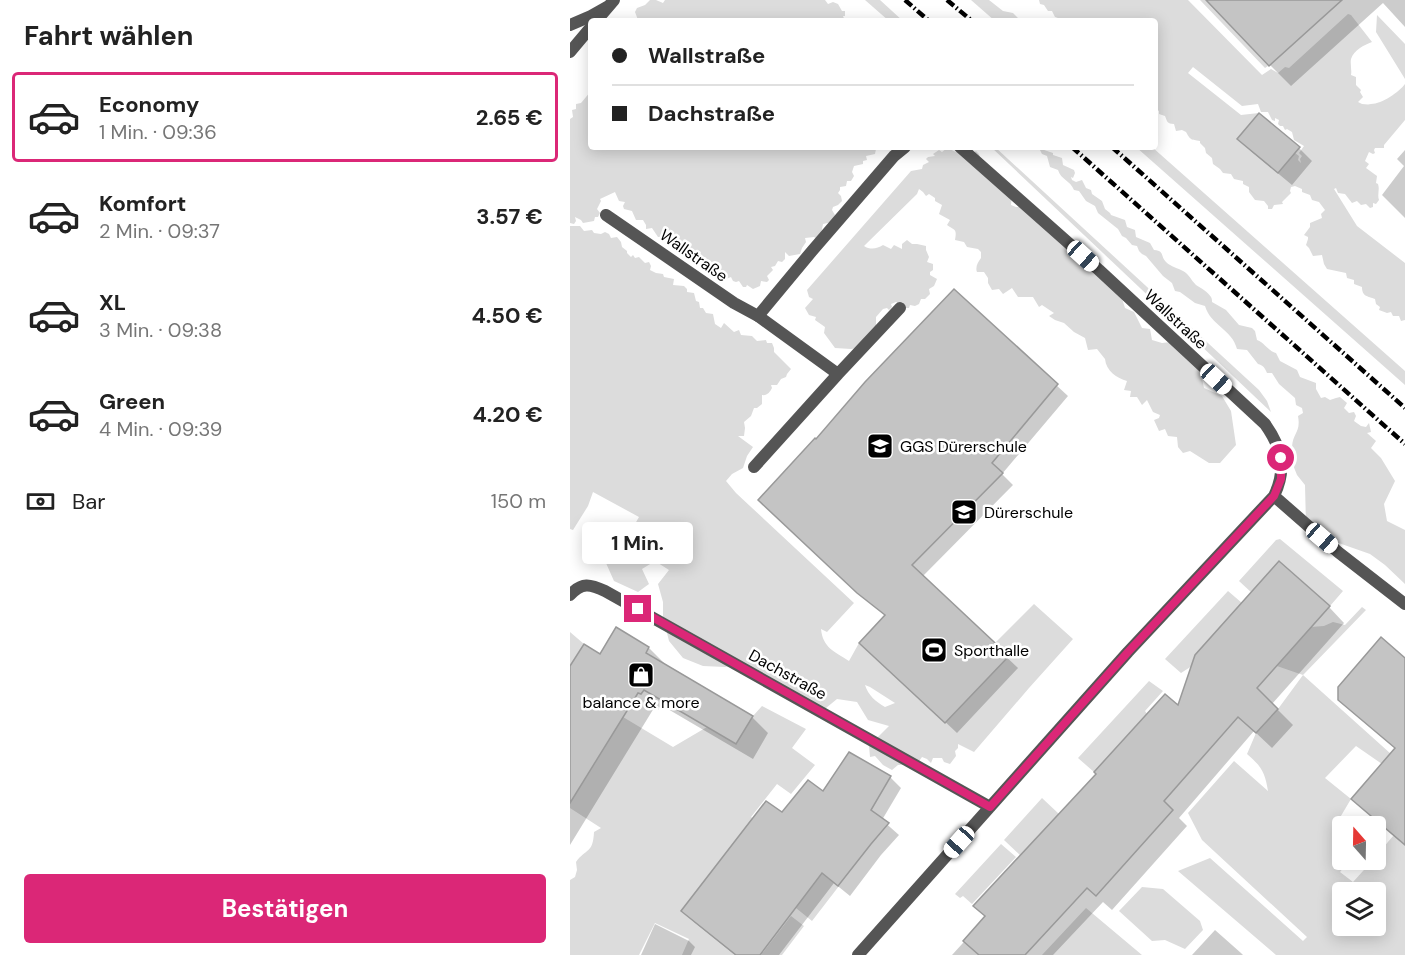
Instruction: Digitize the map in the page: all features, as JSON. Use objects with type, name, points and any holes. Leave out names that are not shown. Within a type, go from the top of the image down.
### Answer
[{"type":"street","points":[[598,18],[611,3]]},
{"type":"street","points":[[570,25],[591,16],[611,3]]},
{"type":"street","points":[[570,52],[588,31]]},
{"type":"street","points":[[758,316],[901,150]]},
{"type":"street","name":"Wallstraße","points":[[963,150],[1099,270],[1265,424],[1277,442],[1281,458],[1281,479],[1274,496]]},
{"type":"street","name":"Wallstraße","points":[[606,214],[734,303],[758,316],[838,374]]},
{"type":"street","points":[[754,467],[900,308]]},
{"type":"street","points":[[858,955],[1128,652],[1274,496],[1338,552],[1405,604]]},
{"type":"street","name":"Dachstraße","points":[[570,595],[577,588],[585,585],[605,591],[990,807]]},
{"type":"shaded area","points":[[650,0],[663,3],[665,0],[825,0],[828,4],[833,2],[838,4],[842,11],[845,11],[845,16],[844,18],[637,18],[635,12],[637,8]]},
{"type":"shaded area","points":[[865,0],[880,0],[900,18],[886,18]]},
{"type":"shaded area","points":[[971,0],[989,0],[1003,11],[1013,13],[1018,18],[992,18]]},
{"type":"shaded area","points":[[1039,0],[1188,0],[1262,75],[1271,69],[1278,73],[1285,67],[1289,68],[1348,14],[1351,15],[1372,42],[1357,50],[1351,59],[1351,75],[1356,77],[1356,85],[1363,97],[1358,102],[1368,104],[1380,102],[1395,94],[1405,84],[1405,120],[1384,145],[1384,148],[1375,148],[1373,154],[1369,152],[1365,161],[1369,164],[1366,168],[1377,176],[1376,183],[1379,186],[1379,200],[1376,204],[1373,203],[1373,207],[1370,208],[1366,204],[1361,205],[1357,201],[1352,203],[1345,194],[1338,193],[1336,188],[1334,189],[1357,226],[1405,263],[1405,320],[1401,321],[1399,316],[1393,316],[1391,312],[1379,310],[1380,307],[1376,304],[1375,299],[1364,294],[1362,287],[1354,284],[1354,280],[1347,278],[1346,273],[1327,269],[1322,255],[1313,256],[1306,245],[1308,237],[1304,235],[1310,223],[1322,218],[1321,214],[1325,210],[1319,202],[1312,200],[1310,195],[1295,186],[1291,187],[1291,193],[1282,202],[1283,204],[1274,205],[1272,209],[1268,209],[1264,201],[1255,200],[1249,192],[1249,187],[1243,184],[1243,181],[1234,179],[1231,174],[1223,173],[1213,164],[1212,158],[1206,153],[1200,141],[1192,139],[1182,130],[1176,131],[1174,124],[1169,123],[1165,116],[1159,114],[1158,18],[1058,18],[1040,4]],"holes":[[[1193,67],[1242,106],[1258,104],[1261,112],[1268,112],[1272,120],[1275,121],[1275,118],[1279,120],[1278,124],[1292,132],[1294,140],[1304,146],[1299,153],[1302,156],[1301,163],[1298,160],[1299,156],[1295,153],[1278,173],[1238,140],[1259,113],[1241,115],[1188,73]]]},
{"type":"shaded area","points":[[1200,0],[1225,0],[1218,13],[1268,66],[1265,68]]},
{"type":"shaded area","points":[[1377,15],[1405,44],[1405,79],[1376,32]]},
{"type":"shaded area","points":[[588,95],[588,150],[876,150],[875,154],[866,156],[867,160],[863,161],[863,164],[854,166],[852,172],[854,176],[851,181],[847,181],[846,186],[840,187],[838,193],[842,201],[833,207],[835,215],[832,222],[823,224],[821,234],[817,239],[805,238],[806,242],[800,254],[789,256],[785,252],[785,259],[771,267],[773,270],[767,276],[769,280],[761,281],[760,286],[753,289],[747,285],[743,287],[739,281],[733,281],[731,277],[726,279],[708,263],[689,258],[688,251],[681,253],[675,246],[670,246],[670,242],[666,241],[665,237],[658,237],[652,228],[646,229],[643,220],[636,220],[632,211],[624,209],[625,202],[619,201],[615,192],[600,199],[597,209],[600,213],[594,221],[583,223],[575,217],[574,224],[570,223],[570,119],[573,117],[572,110],[576,109],[576,104],[581,103]]},
{"type":"shaded area","points":[[939,150],[942,152],[962,150],[972,154],[976,151],[981,160],[1012,195],[1011,205],[1021,207],[1116,280],[1125,308],[1134,312],[1142,328],[1150,329],[1152,340],[1162,343],[1171,342],[1184,357],[1192,362],[1201,374],[1204,388],[1222,396],[1231,411],[1236,445],[1220,463],[1209,463],[1190,451],[1183,453],[1178,447],[1177,437],[1168,436],[1165,429],[1159,431],[1154,420],[1160,415],[1153,412],[1147,400],[1142,405],[1137,397],[1130,397],[1131,391],[1124,390],[1127,381],[1110,370],[1097,349],[1088,350],[1085,338],[1064,323],[1049,316],[1054,313],[1042,305],[1039,307],[1033,297],[1018,297],[1012,288],[1003,294],[999,289],[992,290],[984,272],[977,272],[981,252],[978,249],[967,247],[964,242],[955,240],[954,229],[947,225],[950,220],[939,214],[942,205],[919,189],[917,194],[864,246],[874,248],[883,245],[891,249],[894,245],[902,249],[902,244],[907,240],[912,244],[926,246],[929,257],[927,262],[933,264],[930,275],[937,279],[934,286],[929,289],[930,294],[925,299],[921,299],[919,304],[910,305],[909,308],[904,308],[903,302],[896,302],[891,304],[892,307],[889,310],[883,309],[876,317],[876,328],[864,347],[835,348],[824,333],[825,327],[815,320],[816,317],[809,315],[805,308],[813,299],[809,297],[807,290],[911,171],[922,169],[923,165],[929,162],[926,159],[928,157],[935,156],[933,154]]},
{"type":"shaded area","points":[[994,150],[998,150],[1259,390],[1271,412]]},
{"type":"shaded area","points":[[1040,150],[1062,158],[1063,165],[1074,170],[1072,180],[1076,182],[1082,180],[1086,188],[1102,201],[1105,209],[1111,215],[1125,220],[1127,227],[1135,230],[1136,237],[1150,243],[1154,250],[1161,253],[1168,264],[1187,274],[1196,285],[1210,295],[1212,302],[1226,310],[1239,325],[1252,328],[1257,340],[1276,353],[1280,361],[1297,370],[1300,377],[1316,383],[1316,389],[1321,398],[1325,397],[1330,400],[1340,397],[1347,403],[1344,408],[1349,413],[1354,412],[1356,416],[1354,421],[1366,427],[1369,423],[1371,432],[1367,433],[1376,441],[1371,448],[1381,458],[1395,481],[1384,504],[1387,521],[1405,530],[1405,584],[1370,554],[1333,541],[1306,525],[1305,485],[1287,455],[1287,449],[1292,447],[1298,429],[1298,416],[1303,413],[1302,408],[1296,405],[1295,398],[1279,384],[1272,373],[1267,373],[1264,367],[1258,364],[1247,350],[1237,349],[1231,337],[1212,318],[1205,306],[1175,291],[1172,283],[1139,251],[1137,246],[1132,245],[1122,236],[1118,229],[1098,213],[1095,206],[1086,201],[1079,191],[1074,190],[1058,170],[1050,167],[1047,156]]},
{"type":"shaded area","points":[[1139,150],[1155,150],[1405,371],[1405,385]]},
{"type":"shaded area","points":[[570,226],[580,226],[584,231],[592,230],[594,233],[601,234],[605,232],[611,238],[617,237],[631,257],[633,255],[645,263],[649,262],[650,270],[674,279],[673,285],[684,286],[687,292],[694,293],[700,308],[703,308],[706,313],[713,314],[715,324],[721,328],[724,323],[734,332],[739,330],[741,335],[752,336],[757,341],[766,340],[767,343],[772,343],[774,352],[791,369],[786,377],[781,379],[777,385],[771,385],[772,388],[768,393],[762,395],[762,404],[754,408],[751,416],[744,422],[744,436],[738,436],[753,447],[743,468],[732,474],[726,481],[854,603],[827,632],[821,629],[824,641],[830,648],[849,661],[859,643],[995,643],[1034,604],[1073,639],[974,752],[958,744],[955,751],[956,756],[950,764],[944,762],[942,758],[933,758],[931,763],[922,757],[917,764],[898,765],[892,770],[883,765],[875,756],[870,757],[869,746],[889,726],[868,720],[857,702],[837,699],[826,708],[811,711],[737,664],[725,667],[703,666],[683,658],[669,641],[663,617],[663,602],[658,584],[669,570],[655,561],[642,569],[649,584],[638,592],[614,581],[606,563],[614,551],[628,545],[624,543],[639,517],[593,492],[588,506],[573,530],[570,529]],"holes":[[[865,685],[895,703],[885,707],[870,695]]]},
{"type":"shaded area","points":[[1280,539],[1343,591],[1330,606],[1280,561],[1252,593],[1239,581],[1276,540]]},
{"type":"shaded area","points":[[1228,591],[1242,603],[1193,660],[1195,664],[1181,673],[1165,659]]},
{"type":"shaded area","points":[[1362,607],[1366,610],[1303,675],[1277,666],[1311,627],[1324,626],[1333,622],[1345,625]]},
{"type":"shaded area","points":[[570,632],[584,644],[570,666]]},
{"type":"shaded area","points":[[1303,675],[1391,754],[1382,764],[1356,746],[1325,778],[1351,799],[1341,816],[1332,816],[1332,870],[1342,870],[1340,872],[1353,882],[1364,870],[1386,870],[1386,844],[1405,822],[1405,955],[1276,955],[1178,871],[1210,858],[1303,941],[1307,937],[1202,840],[1188,813],[1234,761],[1268,791],[1262,770],[1247,754],[1256,733],[1278,709]]},
{"type":"shaded area","points":[[1149,681],[1163,691],[1145,711],[1147,714],[1094,772],[1078,758]]},
{"type":"shaded area","points":[[762,706],[806,729],[792,748],[815,765],[791,794],[777,784],[751,817],[839,886],[812,921],[780,895],[718,864],[681,911],[736,955],[682,955],[689,939],[655,923],[639,955],[570,955],[570,880],[575,877],[576,862],[591,847],[594,832],[601,828],[570,808],[570,803],[623,717],[673,747],[707,727],[736,744]]},
{"type":"shaded area","points":[[1042,798],[1059,814],[1021,856],[1004,840]]},
{"type":"shaded area","points":[[1001,844],[1016,857],[972,904],[963,896],[960,898],[955,894]]},
{"type":"shaded area","points":[[1142,887],[1163,889],[1200,921],[1203,930],[1185,949],[1165,940],[1152,941],[1119,911]]},
{"type":"shaded area","points":[[1086,908],[1142,955],[1042,955]]},
{"type":"shaded area","points":[[791,916],[804,926],[782,955],[761,955]]},
{"type":"building","points":[[1206,0],[1342,0],[1269,66]]},
{"type":"building","points":[[1259,113],[1300,147],[1278,173],[1237,139]]},
{"type":"building","points":[[954,289],[1058,384],[992,463],[1003,473],[912,565],[1009,656],[945,723],[859,643],[885,615],[857,593],[758,500],[816,439],[865,382]]},
{"type":"building","points":[[1279,561],[1330,606],[1257,688],[1278,709],[1256,733],[1238,717],[1164,801],[1173,810],[1096,896],[1087,888],[1025,955],[979,955],[963,941],[985,916],[973,906],[1096,774],[1094,772],[1165,694],[1178,705],[1195,655]]},
{"type":"building","points":[[616,627],[649,647],[646,653],[753,716],[736,744],[644,690],[641,694],[638,693],[570,803],[570,666],[584,644],[600,654]]},
{"type":"building","points":[[1381,637],[1405,658],[1405,845],[1386,829],[1386,816],[1371,816],[1351,799],[1395,748],[1338,700],[1338,687]]},
{"type":"building","points":[[849,752],[891,776],[871,810],[889,823],[838,886],[822,873],[760,955],[736,955],[681,911],[766,801],[782,812],[808,780],[823,791]]},
{"type":"railway","points":[[905,0],[926,18]]},
{"type":"railway","points":[[947,0],[968,18]]},
{"type":"railway","points":[[1075,150],[1405,444]]},
{"type":"railway","points":[[1115,150],[1405,408]]},
{"type":"place","name":"GGS Dürerschule","points":[[880,446]]},
{"type":"place","name":"Dürerschule","points":[[964,512]]},
{"type":"place","name":"Sporthalle","points":[[934,650]]},
{"type":"place","name":"balance & more","points":[[641,675]]},
{"type":"route","points":[[638,609],[990,807],[1128,652],[1266,506],[1279,487],[1281,458]]}]
